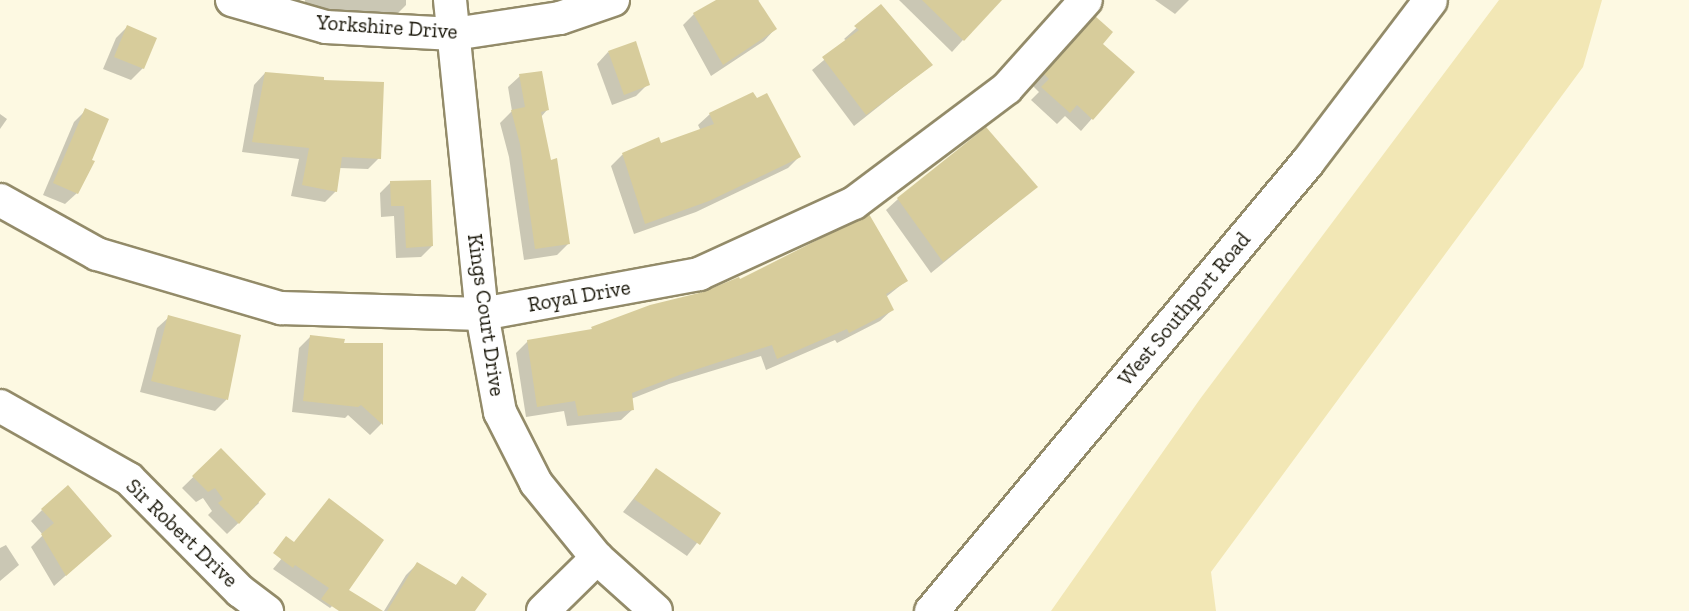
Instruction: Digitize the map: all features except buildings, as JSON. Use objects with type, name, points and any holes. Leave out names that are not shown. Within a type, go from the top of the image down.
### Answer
[{"type":"main road","name":"West Southport Road","points":[[931,611],[1307,162],[1430,0]]},
{"type":"street","name":"Yorkshire Drive","points":[[232,0],[326,27],[454,34],[560,18],[613,0]]},
{"type":"street","name":"Kings Court Drive","points":[[450,0],[482,314],[500,412],[536,483],[597,558],[656,611]]},
{"type":"street","name":"Royal Drive","points":[[0,200],[97,254],[281,308],[482,314],[699,274],[854,203],[1007,88],[1086,0]]},
{"type":"street","name":"Sir Robert Drive","points":[[0,406],[129,479],[240,591],[267,611]]},
{"type":"street","points":[[543,611],[597,558]]},
{"type":"shaded area","points":[[1499,0],[1602,0],[1583,67],[1211,572],[1216,611],[1051,611],[1200,399]]}]
